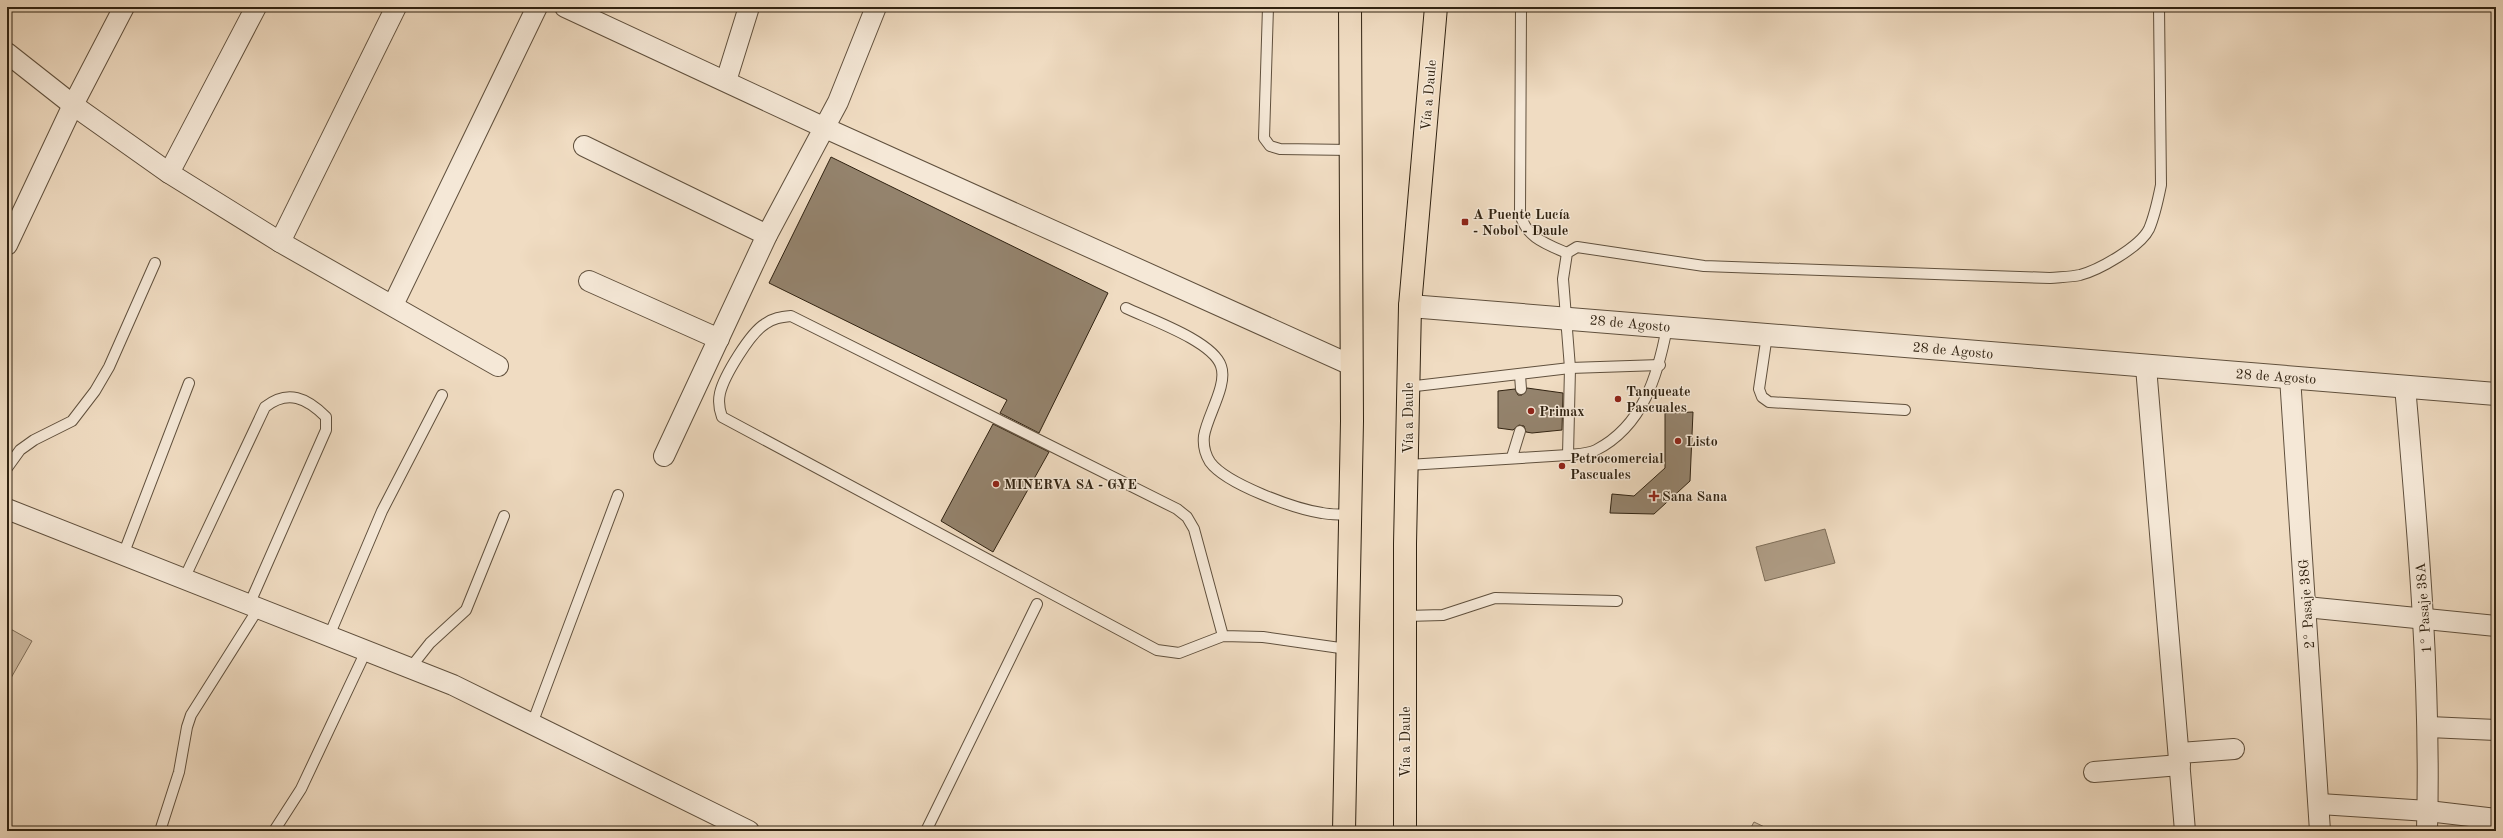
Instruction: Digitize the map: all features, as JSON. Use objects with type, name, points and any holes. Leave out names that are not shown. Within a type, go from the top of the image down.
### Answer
[{"type":"highway","points":[[1344,831],[1350,515],[1350,7]]},
{"type":"highway","name":"Vía a Daule","points":[[1405,831],[1406,616],[1404,544],[1408,465],[1407,387],[1410,306],[1436,7]]},
{"type":"street","points":[[7,245],[73,105],[124,7]]},
{"type":"street","points":[[169,173],[256,7]]},
{"type":"street","points":[[280,242],[396,7]]},
{"type":"street","points":[[393,305],[537,7]]},
{"type":"street","points":[[565,7],[823,127],[1351,365]]},
{"type":"street","points":[[726,81],[749,7]]},
{"type":"street","points":[[664,456],[767,235],[823,127],[838,102],[876,7]]},
{"type":"street","points":[[8,57],[169,173],[280,242],[498,366]]},
{"type":"street","points":[[584,146],[767,235]]},
{"type":"street","points":[[589,281],[719,339]]},
{"type":"street","name":"28 de Agosto","points":[[1410,306],[2146,367],[2290,376],[2496,394]]},
{"type":"street","points":[[2146,367],[2185,831]]},
{"type":"street","name":"2° Pasaje 38G","points":[[2290,376],[2320,804],[2320,831]]},
{"type":"street","name":"1° Pasaje 38A","points":[[2405,386],[2425,619],[2429,727],[2428,831]]},
{"type":"street","points":[[7,509],[366,651],[411,667],[453,685],[749,831]]},
{"type":"street","points":[[2306,606],[2496,626]]},
{"type":"street","points":[[2429,727],[2496,730]]},
{"type":"street","points":[[2094,772],[2234,749]]},
{"type":"street","points":[[2320,804],[2428,811],[2496,819]]},
{"type":"lane","points":[[1268,7],[1263,129],[1264,138],[1270,146],[1280,149],[1351,150]]},
{"type":"lane","points":[[1521,7],[1521,217],[1526,230],[1535,237],[1566,253]]},
{"type":"lane","points":[[1566,253],[1577,247],[1584,247],[1704,266],[2050,278],[2079,275],[2096,270],[2133,246],[2148,231],[2156,209],[2160,185],[2159,7]]},
{"type":"lane","points":[[1566,253],[1563,279],[1570,368],[1568,456]]},
{"type":"lane","points":[[7,468],[20,450],[34,440],[72,421],[95,392],[109,367],[155,263]]},
{"type":"lane","points":[[1126,308],[1202,344],[1221,365],[1222,380],[1204,436],[1205,452],[1211,463],[1235,481],[1263,495],[1322,513],[1350,515]]},
{"type":"lane","points":[[1223,636],[1194,529],[1187,517],[1177,509],[791,316],[778,317],[766,323],[747,341],[720,391],[718,404],[722,417],[1158,650],[1179,653],[1202,646],[1223,636],[1263,637],[1347,649]]},
{"type":"lane","points":[[1408,465],[1512,457],[1568,456],[1594,451],[1619,434],[1641,409],[1660,365],[1667,327]]},
{"type":"lane","points":[[1767,335],[1759,389],[1762,397],[1769,402],[1905,410]]},
{"type":"lane","points":[[1407,387],[1570,368],[1660,365]]},
{"type":"lane","points":[[1520,375],[1521,389]]},
{"type":"lane","points":[[124,555],[189,383]]},
{"type":"lane","points":[[329,636],[382,511],[442,395]]},
{"type":"lane","points":[[160,831],[180,772],[186,727],[191,715],[254,607],[326,430],[326,417],[318,409],[296,397],[283,396],[265,407],[184,579]]},
{"type":"lane","points":[[1512,457],[1520,431]]},
{"type":"lane","points":[[532,724],[618,495]]},
{"type":"lane","points":[[411,667],[430,642],[466,610],[504,516]]},
{"type":"lane","points":[[1406,616],[1443,616],[1495,598],[1616,601]]},
{"type":"lane","points":[[926,831],[1037,604]]},
{"type":"lane","points":[[274,831],[301,789],[366,651]]},
{"type":"shaded area","points":[[1825,529],[1835,563],[1765,581],[1756,547]]},
{"type":"shaded area","points":[[7,627],[32,641],[7,685]]},
{"type":"shaded area","points":[[1754,822],[1773,831],[1749,831]]},
{"type":"building","points":[[831,157],[1108,293],[1039,433],[1000,413],[1007,400],[769,283]]},
{"type":"building","name":"Primax","points":[[1527,388],[1563,393],[1562,430],[1532,433],[1526,432],[1524,426],[1519,425],[1513,430],[1498,428],[1498,391],[1515,389],[1518,395],[1522,395]]},
{"type":"building","name":"Listo","points":[[1693,412],[1690,481],[1654,514],[1610,513],[1612,494],[1634,496],[1665,468],[1665,413]]},
{"type":"building","name":"MINERVA SA - GYE","points":[[993,424],[1049,452],[993,552],[941,521]]},
{"type":"place","name":"A Puente Lucía - Nobol - Daule","points":[[1465,222]]},
{"type":"place","name":"Tanqueate Pascuales","points":[[1618,399]]},
{"type":"place","name":"Primax","points":[[1531,411]]},
{"type":"place","name":"Listo","points":[[1678,441]]},
{"type":"place","name":"Petrocomercial Pascuales","points":[[1562,466]]},
{"type":"place","name":"MINERVA SA - GYE","points":[[996,484]]},
{"type":"place","name":"Sana Sana","points":[[1654,496]]}]
